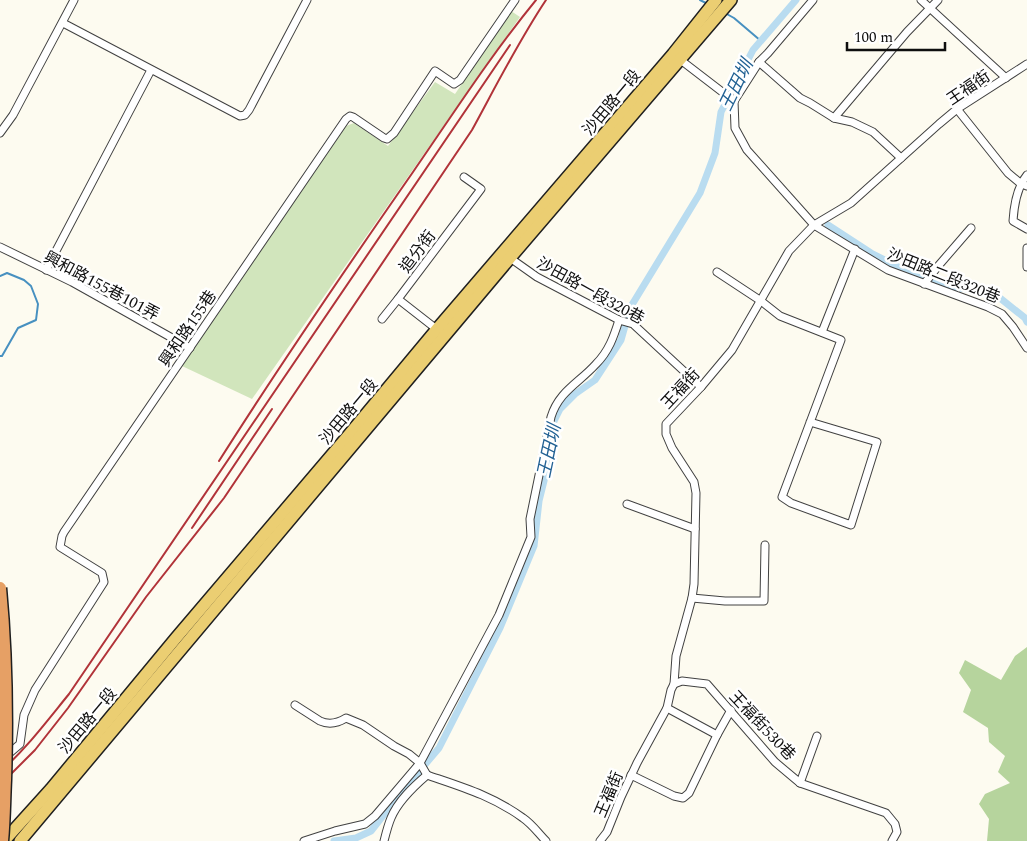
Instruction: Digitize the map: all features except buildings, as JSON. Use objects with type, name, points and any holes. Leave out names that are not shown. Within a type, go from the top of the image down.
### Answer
[{"type":"highway","points":[[0,588],[6,691],[5,838]]},
{"type":"main road","name":"沙田路一段","points":[[676,57],[716,0]]},
{"type":"main road","name":"沙田路一段","points":[[20,841],[441,333],[676,57],[731,0]]},
{"type":"main road","name":"沙田路一段","points":[[5,838],[51,789],[182,630],[347,438],[510,258],[590,159]]},
{"type":"street","points":[[0,133],[13,115],[74,0]]},
{"type":"street","points":[[63,23],[240,116],[245,115],[249,110],[307,0]]},
{"type":"street","name":"興和路155巷","points":[[0,761],[20,744],[24,715],[35,690],[104,582],[102,574],[60,547],[62,536],[346,119],[350,116],[353,117],[387,139],[394,133],[435,70],[454,84],[460,80],[515,0]]},
{"type":"street","points":[[813,0],[768,53],[758,62],[734,101],[735,128],[747,150],[814,225]]},
{"type":"street","points":[[921,0],[1006,78]]},
{"type":"street","points":[[834,118],[907,32],[938,0]]},
{"type":"street","points":[[676,57],[734,101]]},
{"type":"street","points":[[758,62],[800,98],[834,118],[852,122],[873,132],[901,158]]},
{"type":"street","name":"王福街","points":[[600,841],[607,832],[631,775],[667,708],[674,684],[676,656],[692,598],[696,493],[694,482],[672,448],[666,434],[666,424],[732,350],[790,251],[814,225],[851,203],[957,109],[1027,64]]},
{"type":"street","points":[[46,270],[151,70]]},
{"type":"street","points":[[957,109],[1008,173],[1024,185]]},
{"type":"street","points":[[1027,175],[1014,206],[1013,221],[1027,229]]},
{"type":"street","name":"追分街","points":[[398,300],[481,189],[464,177]]},
{"type":"street","name":"沙田路二段320巷","points":[[814,225],[888,270],[1002,314],[1013,326],[1027,348]]},
{"type":"street","points":[[924,284],[971,228]]},
{"type":"street","name":"興和路155巷101弄","points":[[0,247],[72,282],[190,348]]},
{"type":"street","points":[[1027,248],[1027,267]]},
{"type":"street","points":[[822,332],[855,250]]},
{"type":"street","name":"沙田路一段320巷","points":[[510,258],[537,277],[619,320],[633,324],[701,387]]},
{"type":"street","points":[[717,272],[780,316],[841,340],[810,422],[782,497],[791,503],[850,525],[876,442],[810,422]]},
{"type":"street","points":[[382,319],[398,300],[441,333]]},
{"type":"street","points":[[304,841],[365,824],[420,763],[499,615],[531,537],[530,519],[554,406],[563,394],[597,364],[611,344],[619,320]]},
{"type":"street","points":[[627,504],[695,529]]},
{"type":"street","points":[[692,598],[725,601],[764,601],[765,545]]},
{"type":"street","name":"王福街530巷","points":[[674,684],[682,681],[707,684],[775,762],[800,782],[886,812],[895,824],[897,832],[892,841]]},
{"type":"street","points":[[295,705],[324,723],[329,724],[346,718],[363,725],[420,763],[427,775],[472,790],[498,802],[525,820],[546,841]]},
{"type":"street","points":[[667,708],[716,735]]},
{"type":"street","points":[[631,775],[674,796],[683,798],[689,793],[716,735],[731,710]]},
{"type":"street","points":[[800,782],[817,736]]},
{"type":"street","points":[[384,841],[391,817],[414,786],[427,775]]},
{"type":"street","points":[[5,838],[20,841]]},
{"type":"green space","points":[[511,11],[520,17],[252,399],[182,366],[346,126],[354,123],[388,146],[435,82],[455,94]]},
{"type":"green space","points":[[1027,647],[1027,841],[987,841],[989,819],[979,804],[985,794],[1010,783],[998,772],[1005,756],[989,742],[988,728],[963,712],[971,690],[959,673],[965,660],[1001,680],[1015,656]]},
{"type":"waterway","points":[[700,0],[708,4]]},
{"type":"waterway","name":"王田圳","points":[[334,841],[356,838],[371,831],[439,748],[500,628],[534,546],[539,501],[554,421],[560,409],[575,394],[595,380],[621,340],[630,308],[700,193],[715,153],[721,112],[753,50],[796,0]]},
{"type":"waterway","points":[[725,13],[734,18],[761,41]]},
{"type":"waterway","points":[[828,225],[871,253],[908,272],[949,286],[995,294],[1025,318],[1027,322]]},
{"type":"waterway","points":[[0,276],[7,273],[24,280],[31,286],[38,304],[36,320],[18,328],[2,356],[0,356]]},
{"type":"railway","points":[[219,461],[314,315],[503,42],[536,0]]},
{"type":"railway","points":[[0,785],[35,750],[68,708],[146,597],[224,498],[472,130],[546,0]]},
{"type":"railway","points":[[0,772],[27,744],[69,694],[510,45]]},
{"type":"railway","points":[[192,528],[272,409]]}]
